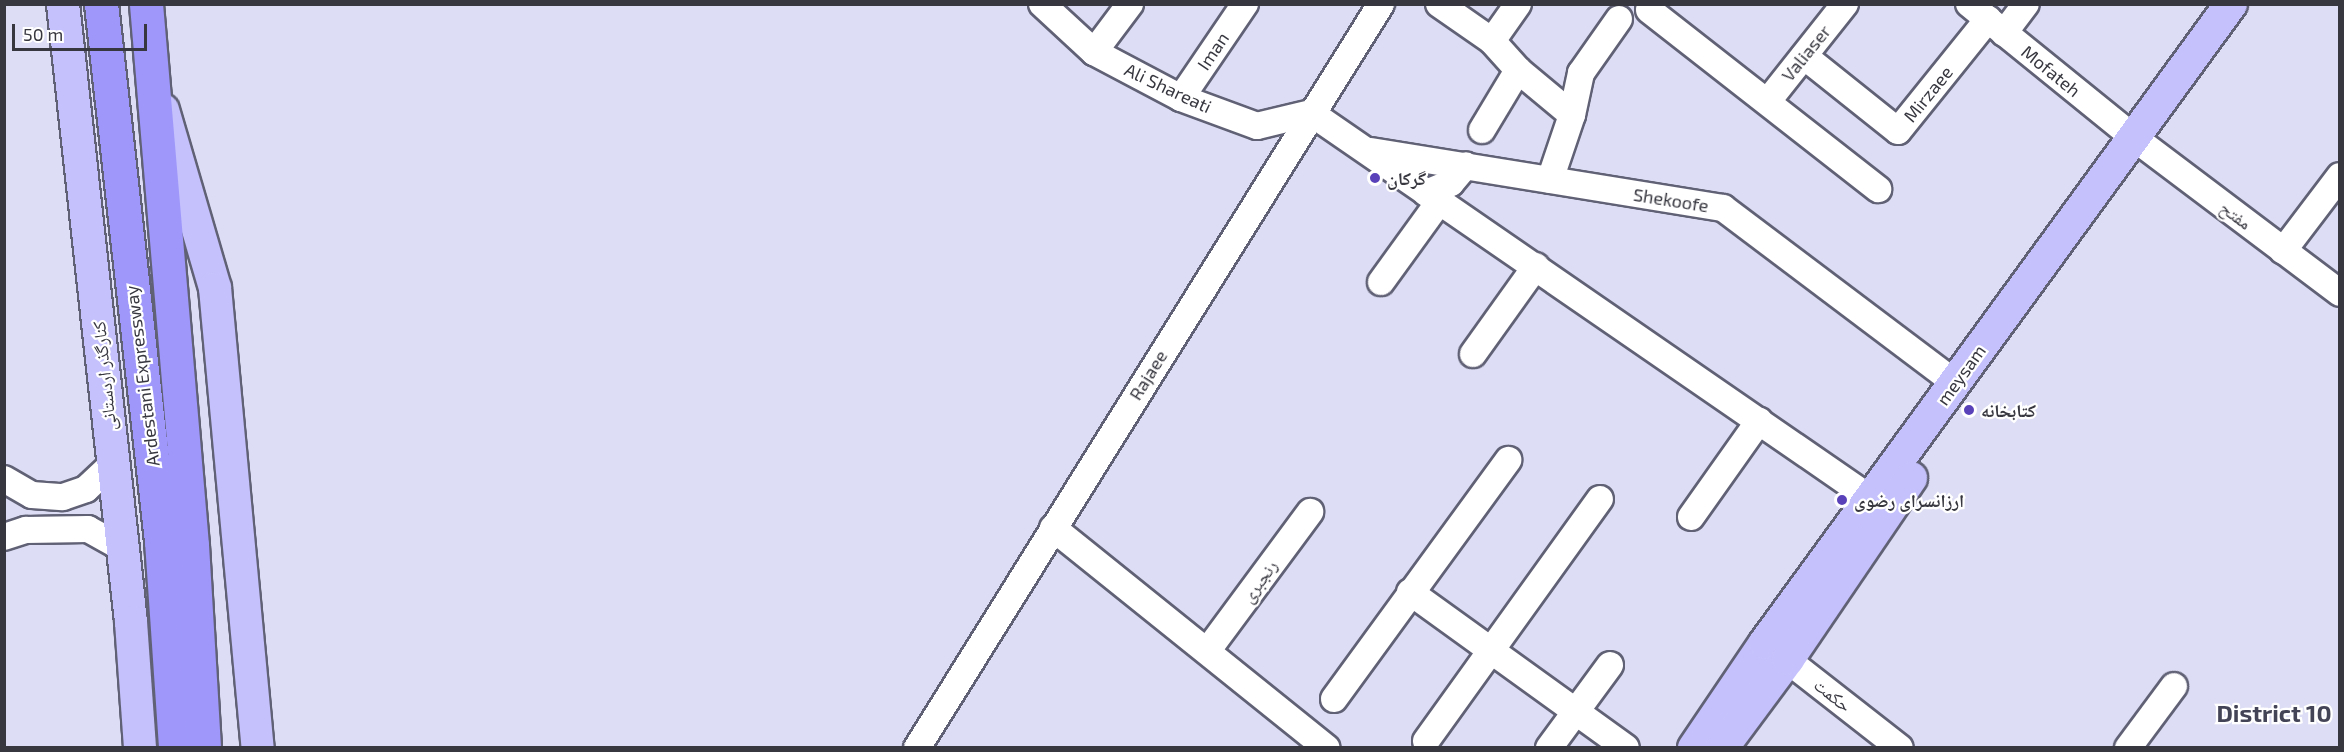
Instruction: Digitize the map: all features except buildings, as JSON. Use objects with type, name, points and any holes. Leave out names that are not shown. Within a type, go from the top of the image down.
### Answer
[{"type":"highway","name":"Ardestani Expressway","points":[[101,4],[161,541],[175,747]]},
{"type":"highway","name":"Ardestani Expressway","points":[[146,4],[154,81],[204,747]]},
{"type":"main road","name":"کنارگذر اردستانی","points":[[63,4],[114,463],[140,747]]},
{"type":"main road","name":"meysam","points":[[1694,747],[1772,658],[1891,505],[2140,143],[2231,4]]},
{"type":"main road","name":"meysam","points":[[1722,747],[1772,658],[1870,498],[1955,383],[2140,143],[2254,4]]},
{"type":"main road","points":[[154,81],[215,288],[258,747]]},
{"type":"street","name":"Ali Shareati","points":[[1042,4],[1094,52],[1180,98],[1257,126],[1311,113]]},
{"type":"street","points":[[1094,52],[1130,4]]},
{"type":"street","name":"Iman","points":[[1180,98],[1245,4]]},
{"type":"street","name":"Rajaee","points":[[917,747],[1381,4]]},
{"type":"street","points":[[1438,4],[1492,42],[1518,70],[1572,115]]},
{"type":"street","points":[[1492,42],[1518,4]]},
{"type":"street","name":"Valiaser","points":[[1768,101],[1845,4]]},
{"type":"street","points":[[1987,19],[2026,4]]},
{"type":"street","points":[[1649,10],[1878,189]]},
{"type":"street","points":[[1551,180],[1572,115],[1581,74],[1619,19]]},
{"type":"street","name":"Mirzaee","points":[[1804,56],[1898,131],[1987,19]]},
{"type":"street","name":"Mofateh","points":[[1987,19],[2140,143]]},
{"type":"street","points":[[1482,130],[1518,70]]},
{"type":"street","points":[[1311,113],[1870,498]]},
{"type":"street","name":"مفتح","points":[[2140,143],[2340,293]]},
{"type":"street","name":"Shekoofe","points":[[1366,150],[1723,208],[1955,383]]},
{"type":"street","points":[[1381,282],[1432,198],[1451,183],[1466,165]]},
{"type":"street","points":[[2283,251],[2340,176]]},
{"type":"street","points":[[1473,354],[1536,266]]},
{"type":"street","points":[[1691,517],[1759,421]]},
{"type":"street","points":[[1334,699],[1508,460]]},
{"type":"street","points":[[4,479],[32,495],[63,497],[86,489],[114,463]]},
{"type":"street","points":[[1426,741],[1489,649],[1600,499]]},
{"type":"street","name":"رنجبری","points":[[1208,650],[1310,512]]},
{"type":"street","points":[[1053,528],[1327,747]]},
{"type":"street","points":[[4,537],[26,530],[88,529],[122,548]]},
{"type":"street","points":[[1410,592],[1626,747]]},
{"type":"street","name":"حکمت","points":[[1772,658],[1874,747]]},
{"type":"street","name":"حکمت","points":[[1772,658],[1900,747]]},
{"type":"street","points":[[1549,747],[1610,665]]},
{"type":"street","points":[[2128,747],[2174,686]]},
{"type":"place","name":"گرکان","points":[[1375,178]]},
{"type":"place","name":"کتابخانه","points":[[1969,410]]},
{"type":"place","name":"ارزانسرای رضوی","points":[[1842,500]]},
{"type":"district","name":"District 10","points":[[2274,713]]}]
